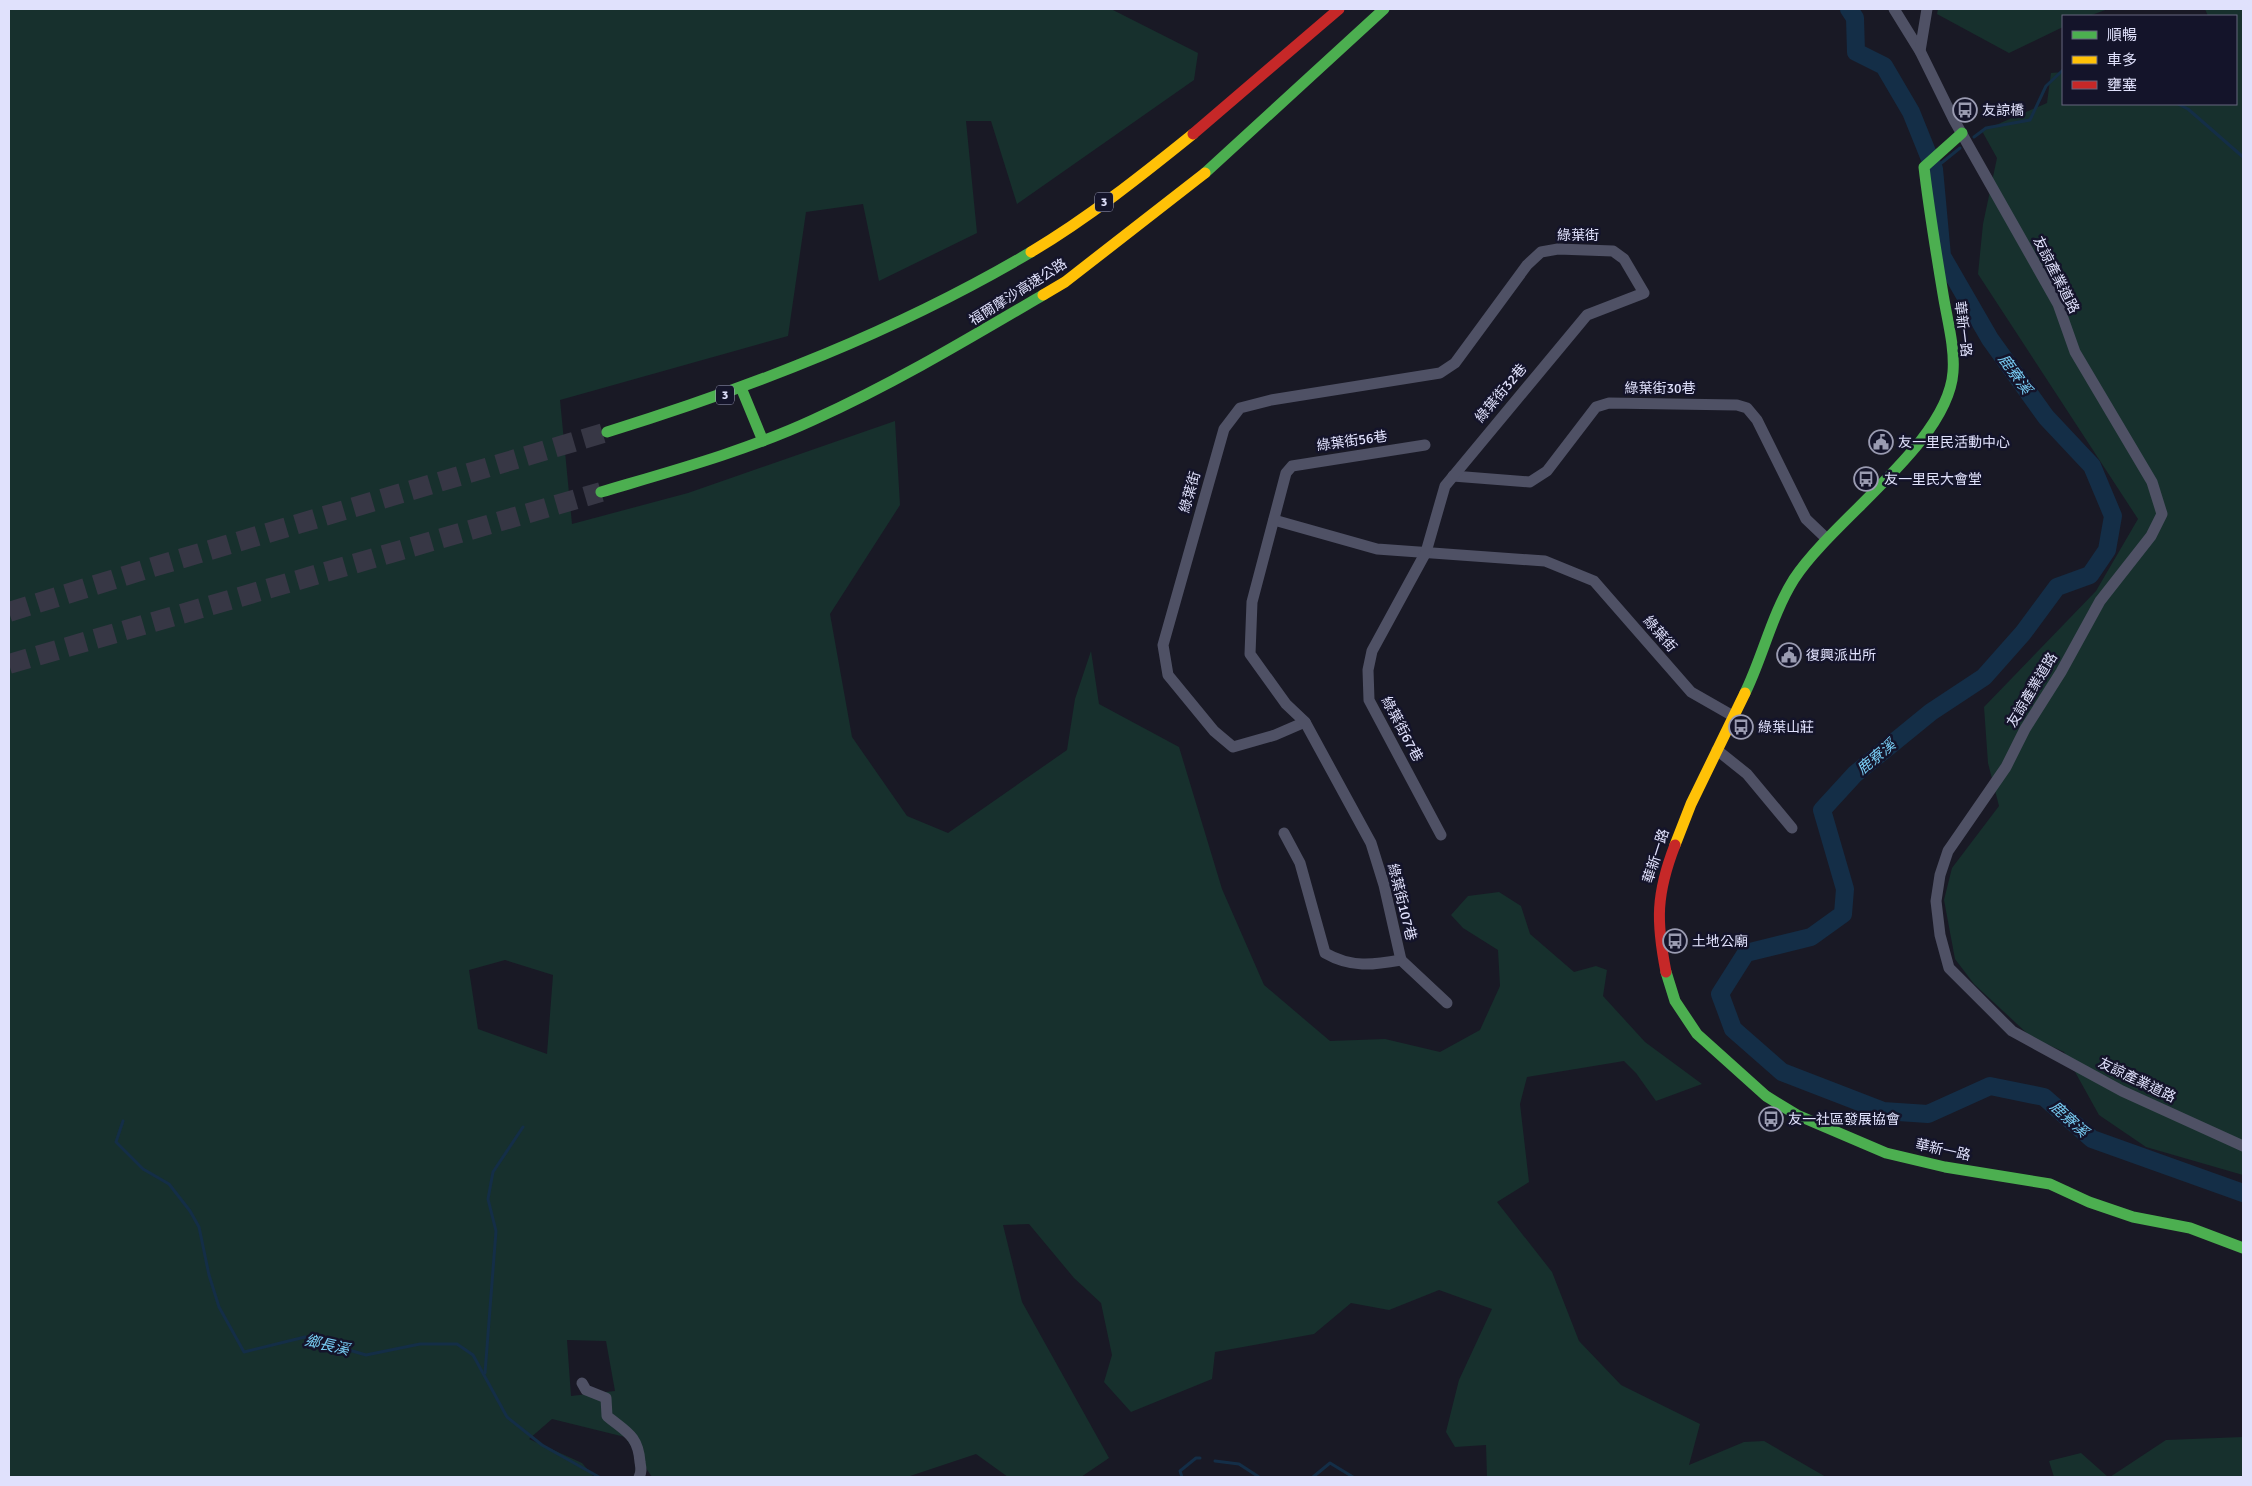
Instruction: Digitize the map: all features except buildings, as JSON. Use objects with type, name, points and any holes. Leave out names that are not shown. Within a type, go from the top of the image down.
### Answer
[{"type":"main road","name":"福爾摩沙高速公路","points":[[607,432],[742,390],[840,350],[964,290],[1044,244],[1174,149],[1272,69],[1339,9]]},
{"type":"main road","name":"福爾摩沙高速公路","points":[[601,492],[703,462],[812,421],[858,399],[983,332],[1065,282],[1210,170],[1384,9]]},
{"type":"main road","name":"華新一路","points":[[1962,133],[1924,167],[1930,219],[1952,348],[1953,373],[1946,402],[1927,435],[1827,539],[1795,578],[1769,631],[1752,678],[1682,822],[1667,865],[1659,896],[1658,932],[1667,977],[1675,1001],[1697,1034],[1720,1057],[1766,1096],[1797,1114],[1886,1153],[1945,1168],[2050,1184],[2089,1202],[2134,1217],[2190,1228],[2243,1248]]},
{"type":"main road","points":[[742,390],[763,441]]},
{"type":"street","points":[[1894,9],[1920,51],[1962,133]]},
{"type":"street","points":[[1920,51],[1927,9]]},
{"type":"street","name":"友諒產業道路","points":[[1962,133],[2058,304],[2076,352],[2152,482],[2162,514],[2151,536],[2100,601],[2061,672],[2025,729],[2006,767],[1948,851],[1940,875],[1936,901],[1942,943],[1949,968],[2012,1031],[2122,1091],[2243,1146]]},
{"type":"street","name":"綠葉街","points":[[1305,722],[1275,735],[1233,747],[1214,732],[1168,675],[1163,645],[1224,429],[1240,408],[1271,400],[1440,372],[1455,363],[1527,265],[1541,252],[1558,249],[1613,251],[1624,259],[1644,293]]},
{"type":"street","name":"綠葉街32巷","points":[[1426,552],[1445,486],[1587,315],[1644,293]]},
{"type":"street","name":"綠葉街30巷","points":[[1453,476],[1530,482],[1547,472],[1596,407],[1609,403],[1737,404],[1747,408],[1756,420],[1806,519],[1827,539]]},
{"type":"street","name":"綠葉街56巷","points":[[1274,520],[1286,473],[1292,466],[1425,445]]},
{"type":"street","points":[[1274,520],[1252,602],[1250,654],[1286,704],[1305,722]]},
{"type":"street","name":"綠葉街","points":[[1274,520],[1377,548],[1545,561],[1594,581],[1692,692],[1733,716]]},
{"type":"street","name":"綠葉街67巷","points":[[1426,552],[1372,651],[1368,670],[1369,700],[1441,835]]},
{"type":"street","name":"綠葉街107巷","points":[[1284,833],[1300,863],[1325,953],[1337,960],[1369,966],[1401,960],[1384,885],[1371,843],[1305,722]]},
{"type":"street","points":[[1717,750],[1747,774],[1792,828]]},
{"type":"street","points":[[1401,960],[1447,1003]]},
{"type":"street","points":[[582,1383],[586,1390],[606,1398],[607,1416],[632,1436],[638,1446],[641,1473],[639,1477]]},
{"type":"green space","points":[[9,9],[1111,9],[1198,53],[1194,80],[1017,204],[991,121],[966,121],[977,233],[879,281],[863,204],[806,212],[788,336],[560,400],[572,524],[688,493],[895,421],[900,505],[830,614],[852,737],[907,816],[948,833],[1067,750],[1075,699],[1091,651],[1099,704],[1179,747],[1222,889],[1264,985],[1330,1041],[1385,1039],[1440,1052],[1480,1030],[1500,986],[1498,950],[1463,928],[1451,915],[1468,896],[1499,892],[1521,906],[1530,934],[1574,972],[1596,966],[1607,970],[1603,996],[1645,1042],[1702,1084],[1656,1101],[1636,1073],[1624,1061],[1527,1077],[1520,1104],[1529,1182],[1497,1202],[1552,1272],[1579,1341],[1621,1385],[1700,1424],[1689,1465],[1744,1442],[1764,1441],[1826,1477],[1487,1477],[1486,1445],[1455,1447],[1446,1432],[1459,1380],[1492,1309],[1439,1290],[1389,1310],[1351,1303],[1314,1334],[1215,1352],[1212,1379],[1131,1412],[1104,1382],[1112,1355],[1101,1303],[1074,1278],[1029,1224],[1003,1225],[1022,1302],[1109,1458],[1081,1477],[1008,1477],[976,1454],[907,1477],[652,1477],[625,1437],[552,1419],[529,1439],[582,1463],[594,1477],[9,1477]],"holes":[[[505,960],[553,975],[547,1054],[478,1029],[469,970]],[[567,1340],[606,1341],[615,1391],[571,1396]]]},
{"type":"green space","points":[[1938,9],[2108,9],[2092,15],[2062,15],[2062,27],[2009,53],[1937,14]]},
{"type":"green space","points":[[2205,9],[2243,9],[2243,1175],[2146,1147],[2099,1115],[2064,1052],[2031,1037],[1974,984],[1955,959],[1944,900],[1952,868],[1999,806],[1988,763],[1984,707],[2096,591],[2138,519],[1978,274],[1983,224],[1997,158],[1982,131],[2047,103],[2051,73],[2062,72],[2062,105],[2237,105],[2237,15],[2208,15]]},
{"type":"green space","points":[[2243,1437],[2243,1477],[2110,1477],[2166,1440]]},
{"type":"green space","points":[[2081,1453],[2108,1477],[2054,1477],[2049,1461]]},
{"type":"waterway","name":"鹿寮溪","points":[[1849,9],[1855,18],[1856,52],[1884,66],[1911,112],[1934,169],[1942,256],[1990,339],[2046,417],[2092,466],[2113,516],[2107,550],[2090,575],[2057,587],[2023,633],[1984,677],[1931,712],[1855,774],[1822,810],[1845,889],[1843,914],[1811,937],[1746,953],[1720,994],[1733,1029],[1782,1072],[1883,1111],[1928,1114],[1990,1086],[2044,1097],[2092,1139],[2243,1193]]},
{"type":"waterway","points":[[1974,137],[1986,128],[2030,120],[2046,86],[2062,71]]},
{"type":"waterway","points":[[2180,105],[2188,109],[2243,157]]},
{"type":"waterway","points":[[1934,169],[1960,148]]},
{"type":"waterway","name":"鄉長溪","points":[[123,1121],[116,1142],[143,1169],[169,1184],[190,1211],[199,1227],[209,1275],[219,1307],[244,1352],[305,1337],[366,1355],[420,1344],[457,1344],[473,1355],[507,1417],[542,1445],[599,1477]]},
{"type":"waterway","points":[[485,1373],[496,1231],[488,1199],[493,1172],[523,1127]]},
{"type":"waterway","name":"鄉長溪","points":[[1182,1477],[1180,1471],[1196,1458],[1200,1458]]},
{"type":"waterway","name":"鄉長溪","points":[[1215,1461],[1239,1464],[1259,1477]]},
{"type":"waterway","name":"鄉長溪","points":[[1313,1477],[1330,1463],[1353,1477]]},
{"type":"tunnel","points":[[9,612],[153,567],[607,432]]},
{"type":"tunnel","points":[[9,664],[601,492]]},
{"type":"traffic: fast","points":[[1205,173],[1384,9]]},
{"type":"traffic: fast","points":[[1745,693],[1786,592],[1794,579],[1835,531],[1911,453],[1932,426],[1946,399],[1953,372],[1953,353],[1924,167],[1962,133]]},
{"type":"traffic: fast","points":[[607,432],[717,396],[877,332],[980,281],[1031,252]]},
{"type":"traffic: fast","points":[[601,492],[735,451],[813,420],[901,376],[1043,295]]},
{"type":"traffic: fast","points":[[742,390],[763,441]]},
{"type":"traffic: fast","points":[[1666,972],[1675,1001],[1697,1034],[1766,1096],[1797,1115],[1886,1153],[1945,1167],[2050,1184],[2089,1202],[2133,1217],[2190,1228],[2243,1248]]},
{"type":"traffic: slow","points":[[1031,252],[1094,211],[1193,134]]},
{"type":"traffic: slow","points":[[1043,295],[1065,282],[1205,173]]},
{"type":"traffic: slow","points":[[1675,845],[1691,804],[1745,693]]},
{"type":"traffic: jam","points":[[1193,134],[1339,9]]},
{"type":"traffic: jam","points":[[1666,972],[1659,922],[1661,893],[1675,845]]},
{"type":"place","name":"友諒橋","points":[[1965,110]]},
{"type":"place","name":"友一里民活動中心","points":[[1881,442]]},
{"type":"place","name":"友一里民大會堂","points":[[1866,479]]},
{"type":"place","name":"復興派出所","points":[[1789,655]]},
{"type":"place","name":"綠葉山莊","points":[[1741,727]]},
{"type":"place","name":"土地公廟","points":[[1675,941]]},
{"type":"place","name":"友一社區發展協會","points":[[1771,1119]]}]
